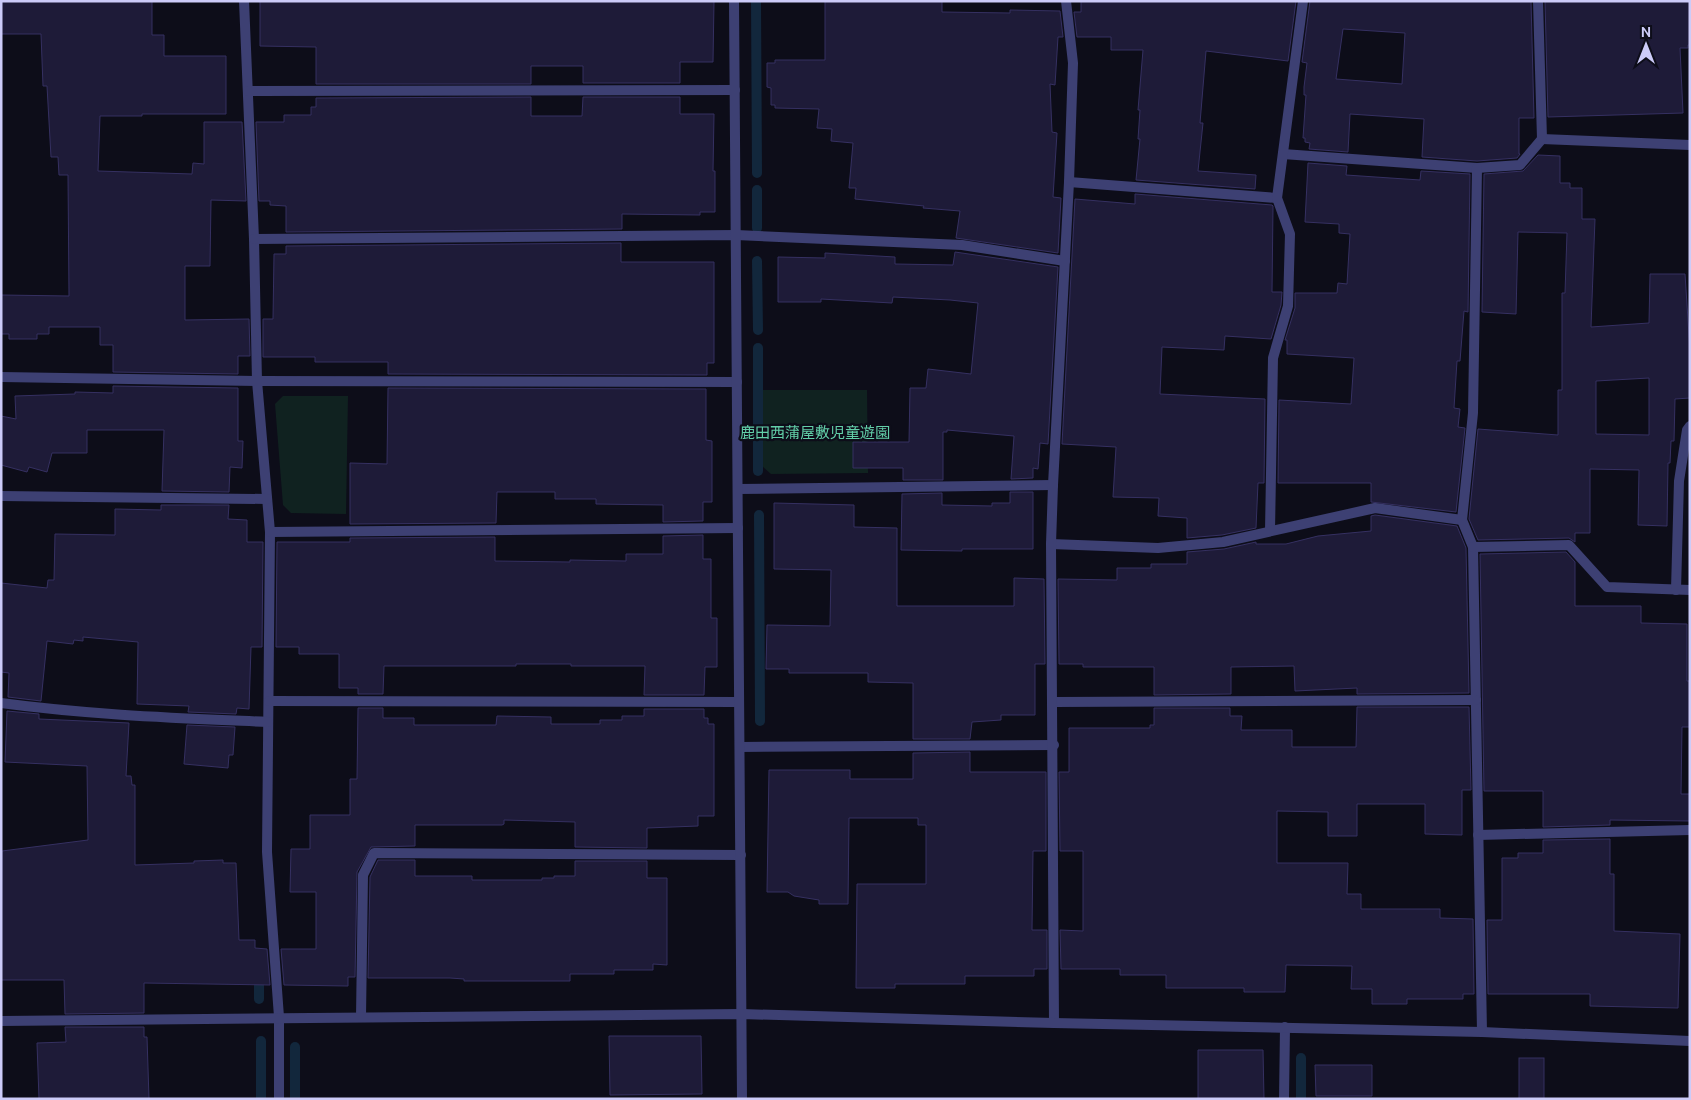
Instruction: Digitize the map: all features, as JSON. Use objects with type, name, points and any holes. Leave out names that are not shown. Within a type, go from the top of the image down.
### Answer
[{"type":"street","points":[[244,1],[254,239],[257,381],[270,532],[268,852],[279,1017],[279,1099]]},
{"type":"street","points":[[734,1],[742,1099]]},
{"type":"street","points":[[1054,1023],[1054,702],[1051,544],[1073,62],[1066,1]]},
{"type":"street","points":[[1270,531],[1272,358],[1288,306],[1290,234],[1277,198],[1303,1]]},
{"type":"street","points":[[1283,154],[1477,168],[1520,165],[1542,139],[1538,1]]},
{"type":"street","points":[[248,92],[735,90]]},
{"type":"street","points":[[1542,139],[1690,145]]},
{"type":"street","points":[[1477,168],[1473,413],[1462,520],[1472,547],[1482,1032]]},
{"type":"street","points":[[1069,182],[1277,198]]},
{"type":"street","points":[[254,239],[736,235],[962,245],[1065,261]]},
{"type":"street","points":[[1,377],[257,381],[737,382]]},
{"type":"street","points":[[1676,590],[1679,481],[1687,430],[1690,426]]},
{"type":"street","points":[[738,489],[1053,486]]},
{"type":"street","points":[[1,496],[268,499]]},
{"type":"street","points":[[1051,544],[1158,548],[1222,542],[1375,508],[1462,520]]},
{"type":"street","points":[[270,532],[738,528]]},
{"type":"street","points":[[1472,547],[1570,545],[1607,587],[1690,590]]},
{"type":"street","points":[[1054,702],[1476,700]]},
{"type":"street","points":[[269,701],[739,702]]},
{"type":"street","points":[[1,703],[146,716],[268,722]]},
{"type":"street","points":[[740,747],[1054,745]]},
{"type":"street","points":[[1478,835],[1690,830]]},
{"type":"street","points":[[361,1017],[363,875],[374,853],[741,855]]},
{"type":"street","points":[[1,1021],[742,1014],[1482,1032],[1690,1041]]},
{"type":"street","points":[[1284,1099],[1285,1027]]},
{"type":"green space","name":"鹿田西蒲屋敷児童遊園","points":[[762,390],[867,390],[868,473],[771,474],[762,466]]},
{"type":"green space","points":[[283,396],[348,396],[346,514],[291,513],[283,505],[275,404]]},
{"type":"building","points":[[1,1],[152,1],[152,35],[164,35],[164,56],[226,56],[226,114],[100,116],[98,171],[192,174],[193,163],[204,164],[204,122],[242,122],[246,201],[211,200],[210,266],[185,266],[185,320],[249,319],[250,356],[238,356],[238,374],[113,372],[113,345],[100,345],[100,327],[49,327],[49,334],[37,334],[37,339],[9,339],[9,334],[1,334],[1,295],[69,296],[68,175],[59,175],[58,157],[51,157],[47,86],[43,86],[41,34],[1,34]]},
{"type":"building","points":[[260,1],[714,1],[713,62],[680,62],[680,83],[583,83],[583,66],[531,66],[531,84],[316,84],[316,47],[260,46]]},
{"type":"building","points":[[825,1],[942,1],[942,12],[1010,13],[1010,10],[1060,11],[1063,37],[1058,37],[1055,85],[1050,84],[1052,132],[1057,133],[1053,197],[1061,198],[1058,253],[956,238],[960,211],[855,199],[856,188],[849,188],[853,143],[831,141],[832,129],[817,128],[819,109],[775,108],[775,105],[771,105],[771,88],[767,87],[767,63],[775,63],[775,60],[825,60]]},
{"type":"building","points":[[1081,1],[1296,1],[1288,61],[1206,51],[1200,123],[1203,123],[1198,171],[1256,175],[1255,189],[1136,180],[1140,139],[1138,139],[1140,110],[1138,110],[1143,50],[1111,50],[1111,37],[1077,37],[1074,12],[1081,12]]},
{"type":"building","points":[[1310,1],[1531,1],[1534,118],[1519,118],[1520,154],[1517,158],[1477,161],[1422,157],[1424,119],[1350,114],[1348,152],[1309,149],[1310,143],[1305,142],[1305,138],[1303,138],[1306,95],[1304,95],[1304,87],[1307,63],[1302,62]],"holes":[[[1343,29],[1405,33],[1402,84],[1336,79]]]},
{"type":"building","points":[[1545,1],[1690,1],[1690,45],[1688,45],[1688,48],[1680,48],[1683,113],[1548,117]]},
{"type":"building","points":[[531,97],[531,116],[582,116],[583,97],[680,97],[680,114],[714,114],[713,171],[715,171],[715,212],[700,212],[700,215],[622,214],[622,229],[286,232],[286,206],[270,205],[270,201],[259,201],[256,122],[284,122],[284,115],[311,115],[311,107],[316,107],[316,98]]},
{"type":"building","points":[[1538,155],[1560,156],[1560,183],[1570,183],[1570,188],[1582,188],[1582,219],[1595,219],[1591,327],[1649,323],[1650,274],[1685,274],[1690,351],[1690,398],[1675,399],[1674,441],[1671,441],[1670,463],[1668,463],[1667,526],[1638,525],[1639,470],[1590,469],[1590,533],[1575,533],[1575,542],[1569,538],[1478,540],[1469,519],[1478,429],[1558,435],[1558,390],[1562,390],[1562,293],[1565,293],[1567,233],[1518,232],[1516,314],[1482,312],[1484,174],[1523,171]],"holes":[[[1649,378],[1649,435],[1596,434],[1596,381]]]},
{"type":"building","points":[[1308,163],[1347,166],[1346,175],[1420,180],[1421,171],[1470,174],[1468,312],[1464,311],[1460,361],[1457,361],[1454,408],[1460,409],[1458,427],[1465,428],[1456,512],[1371,502],[1371,483],[1278,483],[1279,400],[1351,404],[1354,358],[1287,354],[1287,340],[1285,340],[1295,308],[1295,293],[1337,293],[1338,283],[1347,284],[1350,234],[1339,233],[1339,224],[1305,222]]},
{"type":"building","points":[[1135,194],[1273,206],[1272,292],[1282,292],[1281,305],[1271,339],[1225,336],[1224,350],[1162,347],[1160,394],[1265,399],[1264,483],[1258,483],[1256,528],[1222,535],[1187,538],[1187,518],[1158,516],[1159,498],[1113,497],[1116,447],[1062,444],[1075,199],[1135,204]]},
{"type":"building","points":[[621,243],[621,262],[714,262],[714,363],[707,363],[707,375],[388,374],[388,362],[315,362],[315,357],[263,357],[263,319],[273,319],[274,254],[286,254],[286,246]]},
{"type":"building","points":[[955,252],[1058,267],[1048,444],[1040,443],[1038,469],[1033,468],[1033,478],[1011,479],[1014,436],[947,430],[947,432],[943,432],[943,480],[903,480],[903,468],[853,468],[853,442],[909,442],[910,388],[926,388],[928,369],[971,374],[978,303],[893,297],[892,303],[821,299],[821,302],[778,302],[778,257],[825,258],[825,253],[895,257],[895,264],[953,265]]},
{"type":"building","points":[[113,386],[238,388],[238,441],[243,441],[242,468],[230,467],[229,492],[162,491],[164,430],[87,430],[87,453],[52,453],[47,472],[29,467],[27,472],[1,465],[1,416],[16,419],[15,396],[75,394],[75,392],[113,393]]},
{"type":"building","points":[[388,388],[706,389],[706,440],[712,441],[712,502],[703,502],[703,521],[663,522],[663,505],[596,504],[596,499],[555,499],[555,492],[497,492],[496,523],[350,524],[350,463],[387,464]]},
{"type":"building","points":[[1010,492],[1033,492],[1033,549],[901,550],[902,494],[942,493],[942,505],[992,506],[992,503],[1010,503]]},
{"type":"building","points":[[774,503],[854,505],[854,527],[897,528],[897,606],[1014,606],[1014,578],[1044,579],[1045,664],[1035,664],[1035,715],[1001,715],[1001,720],[972,722],[970,739],[913,739],[913,683],[868,682],[868,673],[789,673],[789,669],[766,669],[767,625],[830,626],[831,570],[774,569]]},
{"type":"building","points":[[161,505],[229,505],[228,519],[247,520],[247,542],[263,542],[262,647],[251,647],[249,709],[237,708],[236,714],[188,712],[189,706],[137,704],[138,642],[83,637],[83,641],[74,640],[73,644],[47,641],[41,701],[8,697],[9,673],[1,672],[1,583],[47,588],[48,580],[54,580],[55,534],[115,535],[115,509],[161,510]]},
{"type":"building","points":[[1371,516],[1457,526],[1466,548],[1469,693],[1357,694],[1357,688],[1295,691],[1294,666],[1231,667],[1231,694],[1154,695],[1154,667],[1083,667],[1083,664],[1059,664],[1058,579],[1117,580],[1117,568],[1151,568],[1151,564],[1187,564],[1187,552],[1224,549],[1256,542],[1256,544],[1286,544],[1318,536],[1371,531]]},
{"type":"building","points":[[703,535],[703,559],[711,559],[711,618],[717,618],[717,667],[705,667],[704,695],[644,695],[645,666],[571,666],[571,664],[384,666],[383,694],[358,694],[358,688],[339,688],[339,654],[299,654],[299,647],[276,647],[277,542],[350,542],[350,538],[495,537],[495,561],[570,562],[570,560],[626,561],[626,554],[663,554],[663,536]]},
{"type":"building","points":[[1566,552],[1575,562],[1575,606],[1641,606],[1641,623],[1687,624],[1687,681],[1690,681],[1690,727],[1682,727],[1681,794],[1690,794],[1690,821],[1610,820],[1610,825],[1543,827],[1543,791],[1484,791],[1480,554]]},
{"type":"building","points":[[1357,707],[1469,707],[1471,790],[1462,790],[1462,835],[1425,834],[1425,804],[1357,804],[1357,836],[1328,836],[1328,812],[1277,811],[1277,863],[1348,863],[1347,894],[1361,894],[1361,909],[1440,909],[1440,918],[1473,919],[1474,994],[1463,994],[1463,999],[1407,999],[1407,1004],[1372,1004],[1372,989],[1351,989],[1352,966],[1286,965],[1285,992],[1244,992],[1244,988],[1166,988],[1166,975],[1120,975],[1120,969],[1061,969],[1060,930],[1083,931],[1083,851],[1060,851],[1059,772],[1069,772],[1069,728],[1150,728],[1150,725],[1154,725],[1154,708],[1230,708],[1230,716],[1242,716],[1241,730],[1292,730],[1292,747],[1356,747]]},
{"type":"building","points":[[358,708],[383,708],[383,718],[414,718],[414,725],[496,725],[497,716],[551,717],[551,724],[600,724],[600,720],[622,720],[622,716],[644,716],[644,709],[704,709],[704,718],[708,718],[708,724],[714,724],[714,816],[698,816],[698,826],[647,828],[647,848],[575,847],[575,822],[504,820],[502,825],[415,825],[415,846],[371,847],[357,872],[355,977],[348,977],[348,986],[284,985],[281,949],[316,949],[316,892],[290,892],[291,849],[310,849],[310,815],[350,815],[350,779],[357,779]]},
{"type":"building","points":[[7,711],[39,714],[39,719],[129,723],[126,776],[131,776],[132,785],[135,785],[135,865],[223,860],[223,863],[236,863],[239,940],[255,940],[255,948],[267,949],[270,985],[144,983],[144,1013],[65,1014],[64,980],[1,980],[2,851],[88,840],[87,766],[5,762]]},
{"type":"building","points":[[187,725],[235,727],[233,755],[229,755],[228,768],[184,764]]},
{"type":"building","points":[[970,752],[970,772],[1046,772],[1046,851],[1033,851],[1032,930],[1047,930],[1047,969],[1034,969],[1034,976],[965,976],[965,984],[895,984],[895,988],[856,988],[857,884],[926,884],[926,825],[918,825],[918,818],[849,818],[848,904],[819,904],[819,900],[794,896],[788,892],[767,892],[769,770],[850,770],[850,779],[913,779],[913,753]]},
{"type":"building","points":[[1610,839],[1610,874],[1614,874],[1614,931],[1680,934],[1678,1008],[1590,1006],[1590,994],[1488,994],[1487,920],[1502,920],[1502,858],[1518,858],[1518,853],[1543,853],[1543,840]]},
{"type":"building","points":[[378,860],[415,860],[415,876],[472,876],[472,880],[542,880],[542,878],[554,878],[554,876],[575,876],[575,861],[647,861],[647,878],[667,878],[667,965],[653,964],[653,970],[614,970],[614,974],[570,974],[570,981],[464,981],[464,979],[450,978],[368,978],[370,877]]},
{"type":"building","points":[[65,1027],[144,1027],[144,1037],[147,1037],[149,1099],[39,1099],[37,1043],[66,1042]]},
{"type":"building","points":[[609,1036],[701,1036],[702,1094],[610,1095]]},
{"type":"building","points":[[1198,1050],[1263,1050],[1264,1099],[1198,1099]]},
{"type":"building","points":[[1519,1058],[1544,1058],[1544,1099],[1519,1099]]},
{"type":"building","points":[[1315,1065],[1372,1065],[1372,1096],[1316,1096]]},
{"type":"waterway","points":[[756,1],[757,173]]},
{"type":"waterway","points":[[757,190],[757,228]]},
{"type":"waterway","points":[[757,261],[758,330]]},
{"type":"waterway","points":[[758,348],[758,471]]},
{"type":"waterway","points":[[759,515],[760,721]]},
{"type":"waterway","points":[[259,985],[259,999]]},
{"type":"waterway","points":[[261,1041],[261,1099]]},
{"type":"waterway","points":[[295,1047],[295,1099]]},
{"type":"waterway","points":[[1301,1058],[1301,1099]]}]
